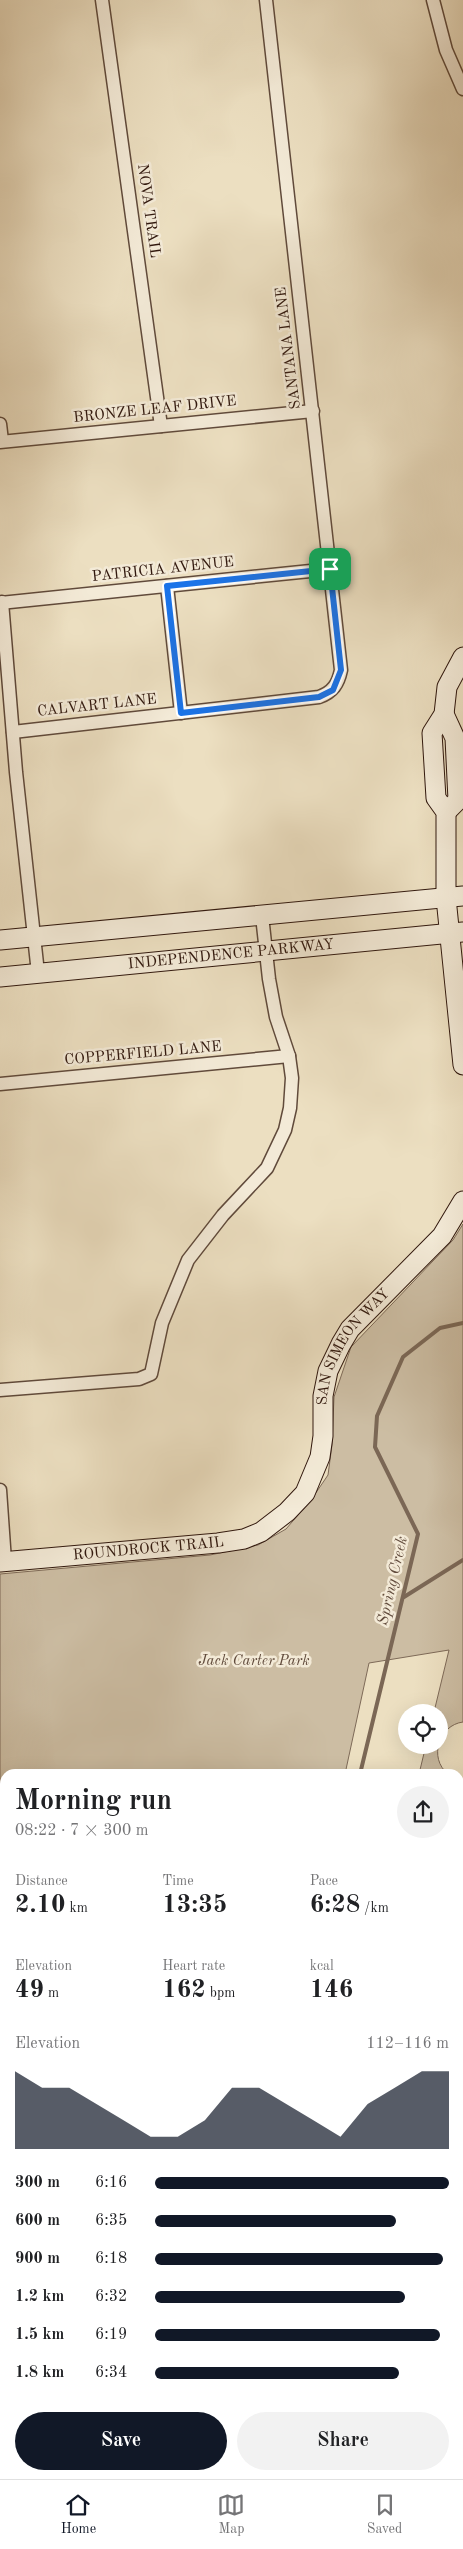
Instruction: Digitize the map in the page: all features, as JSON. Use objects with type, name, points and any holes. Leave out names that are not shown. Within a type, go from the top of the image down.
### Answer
[{"type":"street","name":"NOVA TRAIL","points":[[102,0],[161,426]]},
{"type":"street","name":"SANTANA LANE","points":[[266,0],[341,670],[333,690]]},
{"type":"street","points":[[433,0],[446,50],[463,89]]},
{"type":"street","name":"BRONZE LEAF DRIVE","points":[[1,442],[313,411]]},
{"type":"street","points":[[0,424],[1,442]]},
{"type":"street","name":"PATRICIA AVENUE","points":[[1,603],[330,569]]},
{"type":"street","points":[[167,586],[181,713]]},
{"type":"street","points":[[1,603],[32,937],[38,973]]},
{"type":"street","points":[[463,657],[447,687],[444,714],[456,738],[458,769],[458,800],[446,812],[454,898],[463,1065]]},
{"type":"street","name":"CALVART LANE","points":[[13,732],[319,697],[333,690]]},
{"type":"street","points":[[0,940],[454,898]]},
{"type":"street","points":[[0,1390],[139,1379],[151,1374],[162,1323],[188,1260],[223,1215],[267,1168],[277,1149],[290,1108],[292,1078],[289,1056],[276,1016],[262,916]]},
{"type":"street","name":"INDEPENDENCE PARKWAY","points":[[0,977],[456,933]]},
{"type":"street","name":"COPPERFIELD LANE","points":[[0,1084],[289,1056]]},
{"type":"street","name":"SAN SIMEON WAY","points":[[287,1512],[305,1493],[320,1457],[323,1436],[323,1396],[328,1371],[341,1344],[350,1329],[442,1236],[463,1201]]},
{"type":"street","points":[[0,1490],[3,1561]]},
{"type":"street","name":"ROUNDROCK TRAIL","points":[[3,1561],[244,1539],[261,1532],[287,1512]]},
{"type":"green space","name":"Jack Carter Park","points":[[463,1224],[463,1722],[455,1724],[448,1729],[448,1704],[436,1704],[449,1650],[369,1663],[346,1769],[0,1769],[0,1574],[210,1555],[258,1545],[286,1529],[311,1500],[328,1475],[332,1445],[334,1397],[351,1347],[453,1240]]},
{"type":"green space","points":[[424,1754],[438,1754],[444,1769],[420,1769]]},
{"type":"waterway","name":"Spring Creek","points":[[361,1769],[418,1534],[375,1447],[377,1416],[403,1357],[440,1328],[463,1323]]},
{"type":"waterway","points":[[404,1597],[463,1560]]},
{"type":"route","points":[[330,569],[341,670],[333,690],[319,697],[181,713],[167,586],[330,569]]}]
